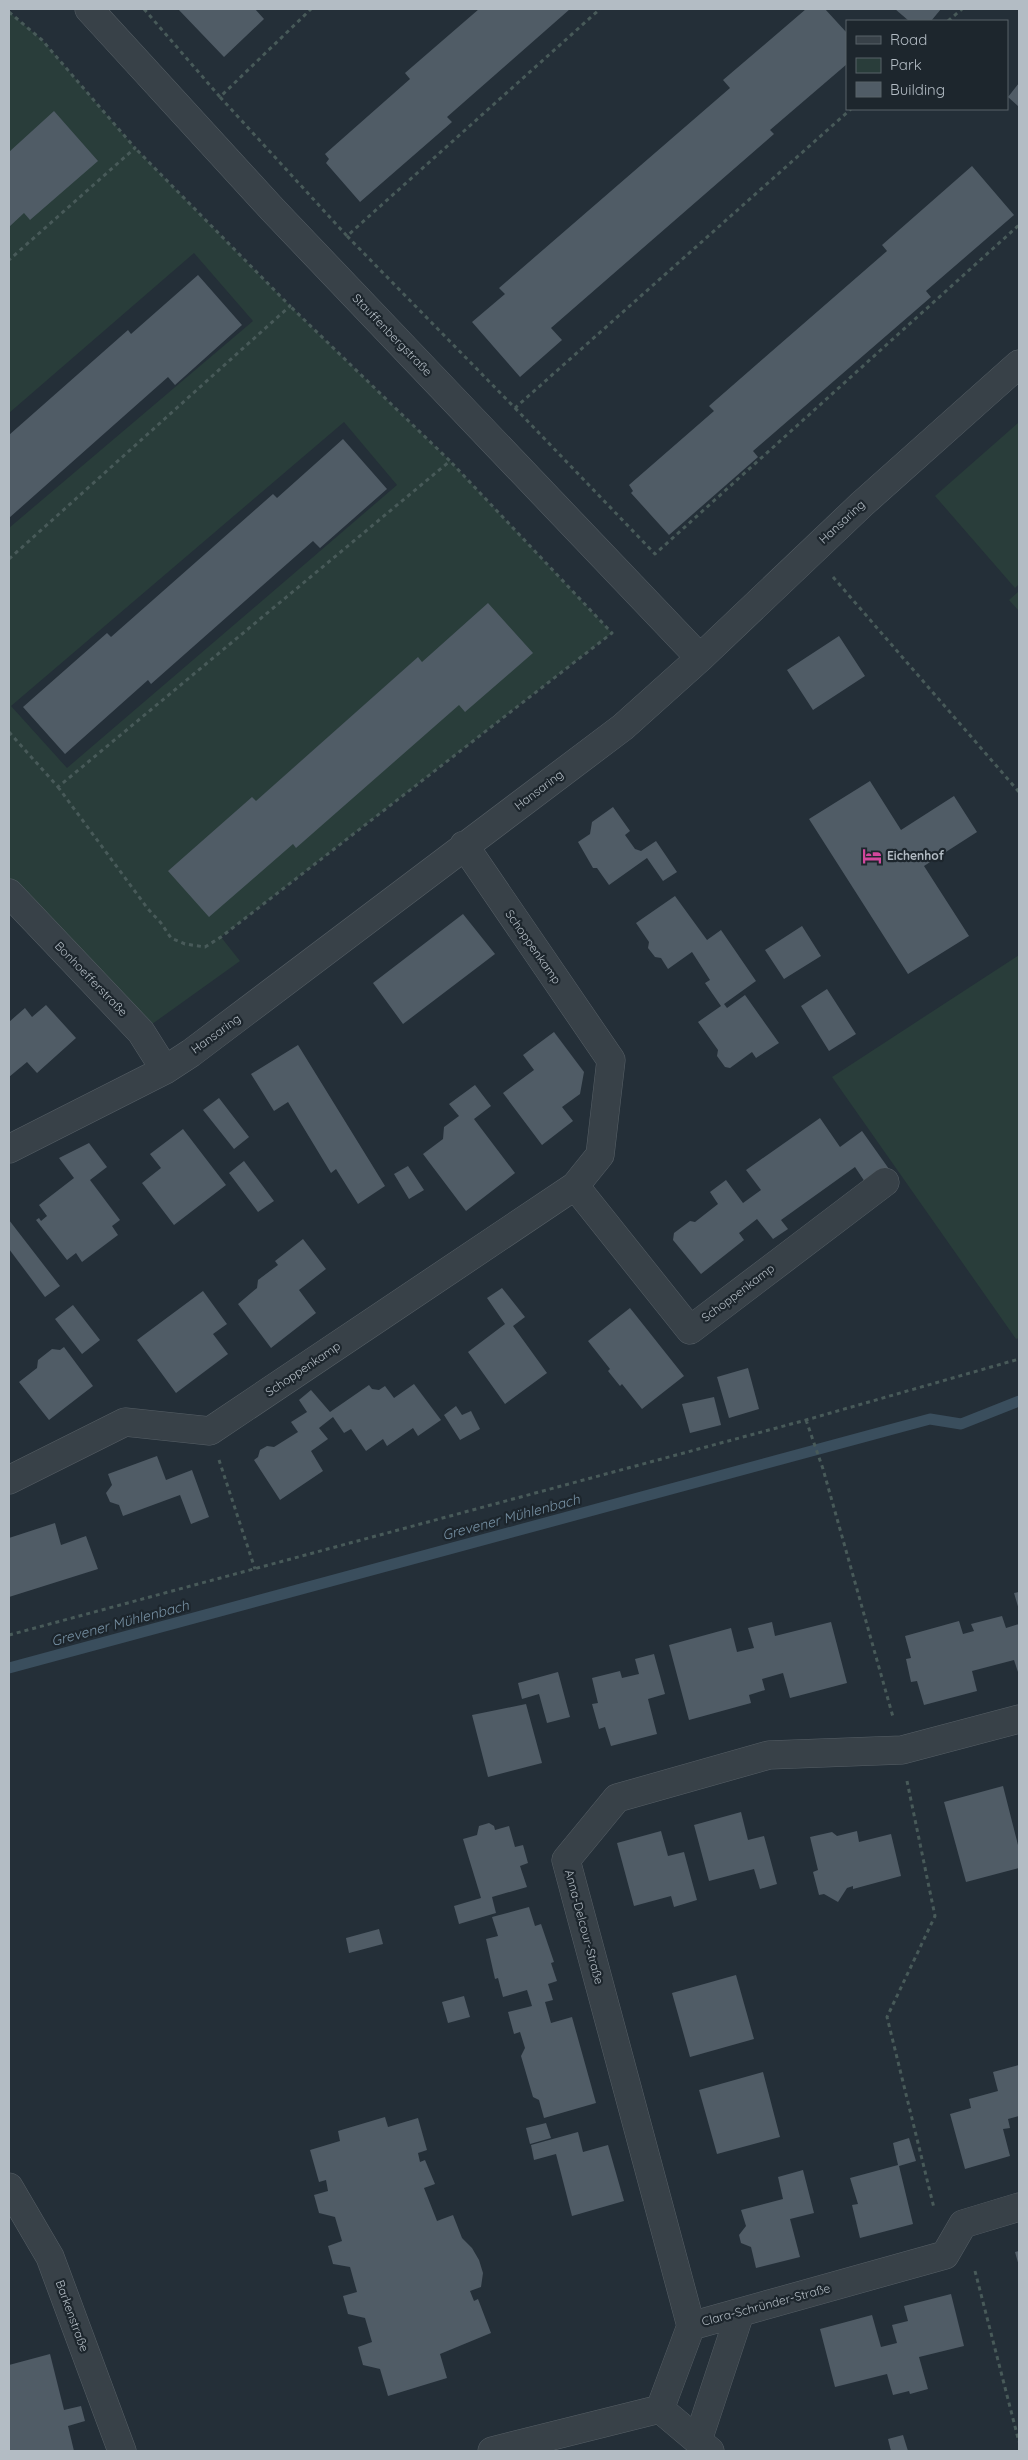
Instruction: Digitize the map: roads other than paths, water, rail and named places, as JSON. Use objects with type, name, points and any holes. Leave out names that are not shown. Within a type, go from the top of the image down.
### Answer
[{"type":"street","name":"Stauffenbergstraße","points":[[89,9],[273,210],[700,658]]},
{"type":"street","name":"Hansaring","points":[[9,1149],[165,1070],[272,993],[464,845],[623,727],[700,658],[862,504],[1019,364]]},
{"type":"street","name":"Schoppenkamp","points":[[9,1480],[125,1422],[210,1431],[575,1186],[600,1155],[611,1060],[464,845]]},
{"type":"street","name":"Bonhoefferstraße","points":[[9,893],[141,1032],[165,1070]]},
{"type":"street","name":"Schoppenkamp","points":[[575,1186],[690,1330],[885,1182]]},
{"type":"street","name":"Anna-Delcour-Straße","points":[[691,2326],[566,1860],[617,1798],[769,1755],[902,1750],[1019,1719]]},
{"type":"street","name":"Barkenstraße","points":[[9,2187],[50,2256],[122,2451]]},
{"type":"street","name":"Clara-Schründer-Straße","points":[[660,2409],[691,2326],[945,2254],[962,2224],[1019,2207]]},
{"type":"street","points":[[492,2451],[660,2409],[704,2446],[740,2313]]},
{"type":"waterway","name":"Grevener Mühlenbach","points":[[9,1668],[930,1419],[961,1424],[1019,1401]]},
{"type":"place","name":"Eichenhof","points":[[872,856]]}]
